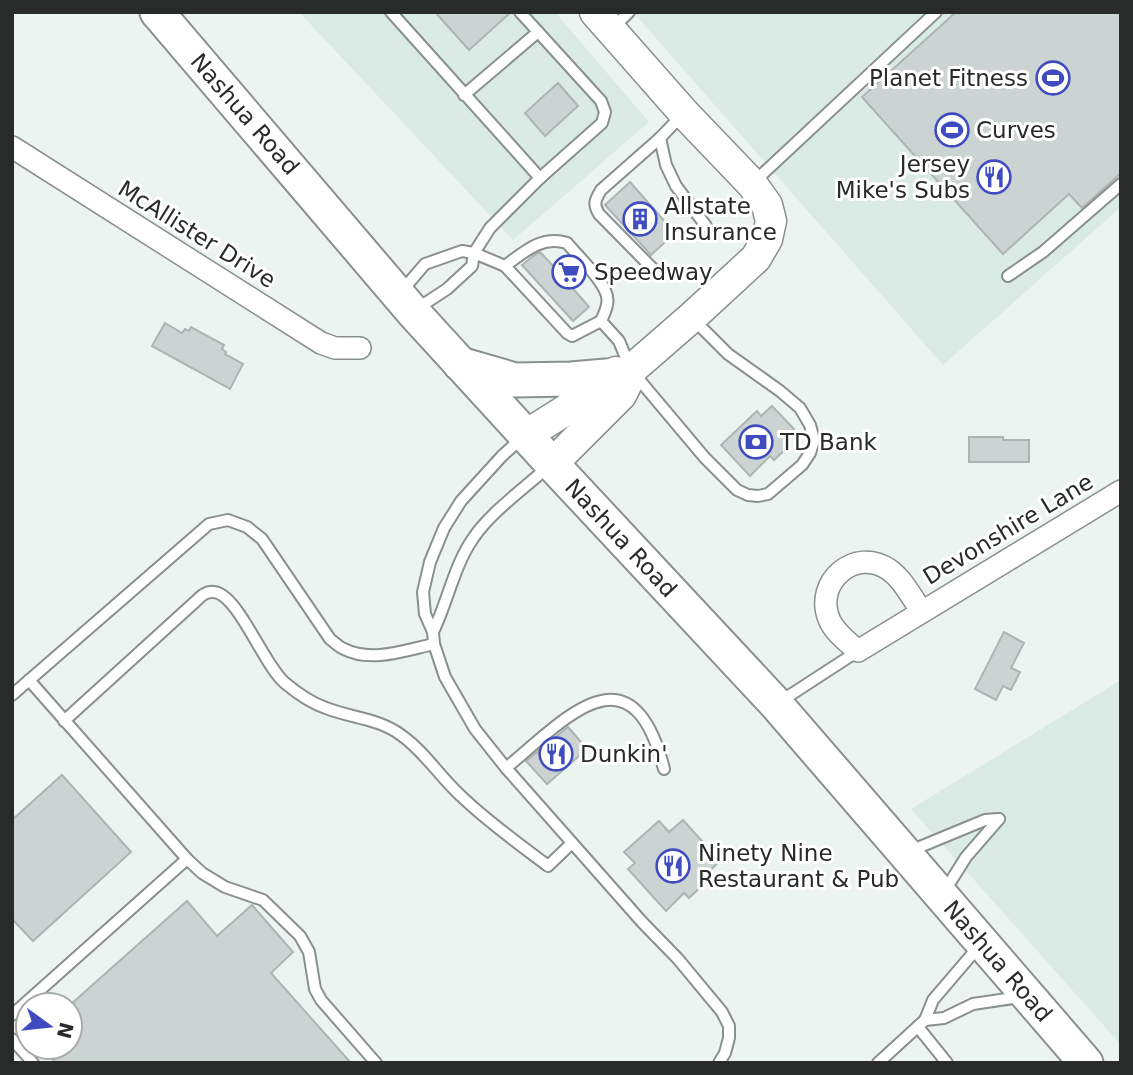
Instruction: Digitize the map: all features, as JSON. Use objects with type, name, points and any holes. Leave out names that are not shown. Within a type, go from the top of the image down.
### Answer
[{"type":"main road","name":"Nashua Road","points":[[157,12],[460,365],[776,704],[1086,1063]]},
{"type":"main road","points":[[460,365],[515,380],[571,379],[618,373]]},
{"type":"street","points":[[526,435],[566,410],[692,317],[756,258],[767,239],[771,221],[767,205],[752,184],[684,113],[612,18]]},
{"type":"street","name":"McAllister Drive","points":[[12,147],[321,343],[335,348],[360,348]]},
{"type":"street","points":[[552,464],[621,395],[628,381],[618,373]]},
{"type":"street","name":"Devonshire Lane","points":[[922,612],[899,579],[887,568],[870,562],[844,568],[831,581],[825,598],[831,624],[858,651],[1121,491]]},
{"type":"lane","points":[[406,303],[447,289],[472,266],[474,253],[490,228],[601,123],[605,112],[601,101],[520,12]]},
{"type":"lane","points":[[752,184],[936,12]]},
{"type":"lane","points":[[394,13],[540,178]]},
{"type":"lane","points":[[464,95],[538,32]]},
{"type":"lane","points":[[656,272],[599,214],[595,200],[601,190],[684,113]]},
{"type":"lane","points":[[660,138],[666,166],[676,186],[706,226]]},
{"type":"lane","points":[[1008,276],[1043,251],[1121,184]]},
{"type":"lane","points":[[406,303],[425,264],[462,251],[505,266],[567,333],[572,335],[601,321],[607,308],[607,294],[567,243],[559,240],[537,244],[505,266]]},
{"type":"lane","points":[[601,321],[620,341],[618,373],[737,490],[748,495],[768,494],[802,465],[810,453],[814,440],[810,425],[800,408],[728,354],[692,317]]},
{"type":"lane","points":[[526,435],[480,478],[444,528],[430,562],[423,592],[425,614],[433,632],[434,644],[445,677],[475,729],[506,768],[678,959],[722,1012],[729,1026],[729,1038],[719,1063]]},
{"type":"lane","points":[[433,632],[460,562],[473,538],[488,520],[552,464]]},
{"type":"lane","points":[[12,695],[209,524],[228,520],[247,527],[262,539],[330,639],[345,650],[362,655],[386,654],[434,644]]},
{"type":"lane","points":[[64,721],[195,601],[206,592],[217,592],[227,597],[274,672],[312,703],[372,720],[403,736],[459,795],[548,866],[572,843]]},
{"type":"lane","name":"Devonshire Lane","points":[[776,704],[858,651]]},
{"type":"lane","points":[[29,680],[187,859],[202,873],[225,887],[262,900],[300,936],[309,952],[315,989],[321,1000],[376,1063]]},
{"type":"lane","points":[[506,768],[574,711],[602,700],[615,699],[630,705],[642,716],[658,745],[664,769]]},
{"type":"lane","points":[[904,853],[985,820],[999,819],[966,857],[942,897]]},
{"type":"lane","points":[[12,1015],[187,859]]},
{"type":"lane","points":[[878,1063],[922,1024],[933,1000],[981,943]]},
{"type":"lane","points":[[922,1024],[944,1018],[973,1004],[1028,996]]},
{"type":"lane","points":[[922,1024],[947,1063]]},
{"type":"lane","points":[[12,1039],[33,1063]]},
{"type":"shaded area","points":[[299,12],[555,12],[649,122],[513,240]]},
{"type":"shaded area","points":[[633,12],[1121,12],[1121,207],[943,365]]},
{"type":"shaded area","points":[[1121,680],[1121,1045],[911,809]]},
{"type":"building","points":[[435,12],[511,12],[469,50]]},
{"type":"building","points":[[956,12],[1121,12],[1121,173],[1082,208],[1069,194],[1003,254],[862,97]]},
{"type":"building","points":[[558,83],[578,106],[545,136],[525,113]]},
{"type":"building","name":"Allstate Insurance","points":[[630,182],[675,233],[651,255],[605,205]]},
{"type":"building","points":[[540,252],[557,270],[571,259],[583,273],[570,285],[589,307],[573,321],[522,265]]},
{"type":"building","points":[[165,323],[182,333],[185,329],[189,331],[191,327],[224,345],[222,349],[225,354],[243,364],[230,389],[152,346]]},
{"type":"building","name":"TD Bank","points":[[772,406],[794,429],[784,438],[790,445],[774,460],[770,456],[750,476],[721,445],[757,411],[761,416]]},
{"type":"building","points":[[969,437],[1029,440],[1029,462],[969,462]]},
{"type":"building","points":[[1004,632],[1024,643],[1011,668],[1020,672],[1011,690],[1003,686],[996,700],[975,689]]},
{"type":"building","name":"Dunkin'","points":[[568,727],[587,749],[547,784],[526,761]]},
{"type":"building","points":[[62,775],[131,852],[33,941],[12,919],[12,820]]},
{"type":"building","name":"Ninety Nine Restaurant & Pub","points":[[683,820],[720,861],[701,879],[705,883],[689,898],[684,893],[666,911],[628,869],[635,863],[624,852],[659,821],[669,832]]},
{"type":"building","points":[[187,901],[217,936],[252,905],[293,952],[271,973],[351,1063],[56,1063],[54,1061],[84,1061],[84,993]]},
{"type":"place","name":"Planet Fitness","points":[[1053,78]]},
{"type":"place","name":"Curves","points":[[952,130]]},
{"type":"place","name":"Jersey Mike's Subs","points":[[994,177]]},
{"type":"place","name":"Allstate Insurance","points":[[640,219]]},
{"type":"place","name":"Speedway","points":[[569,272]]},
{"type":"place","name":"TD Bank","points":[[756,442]]},
{"type":"place","name":"Dunkin'","points":[[556,754]]},
{"type":"place","name":"Ninety Nine Restaurant & Pub","points":[[673,866]]}]
